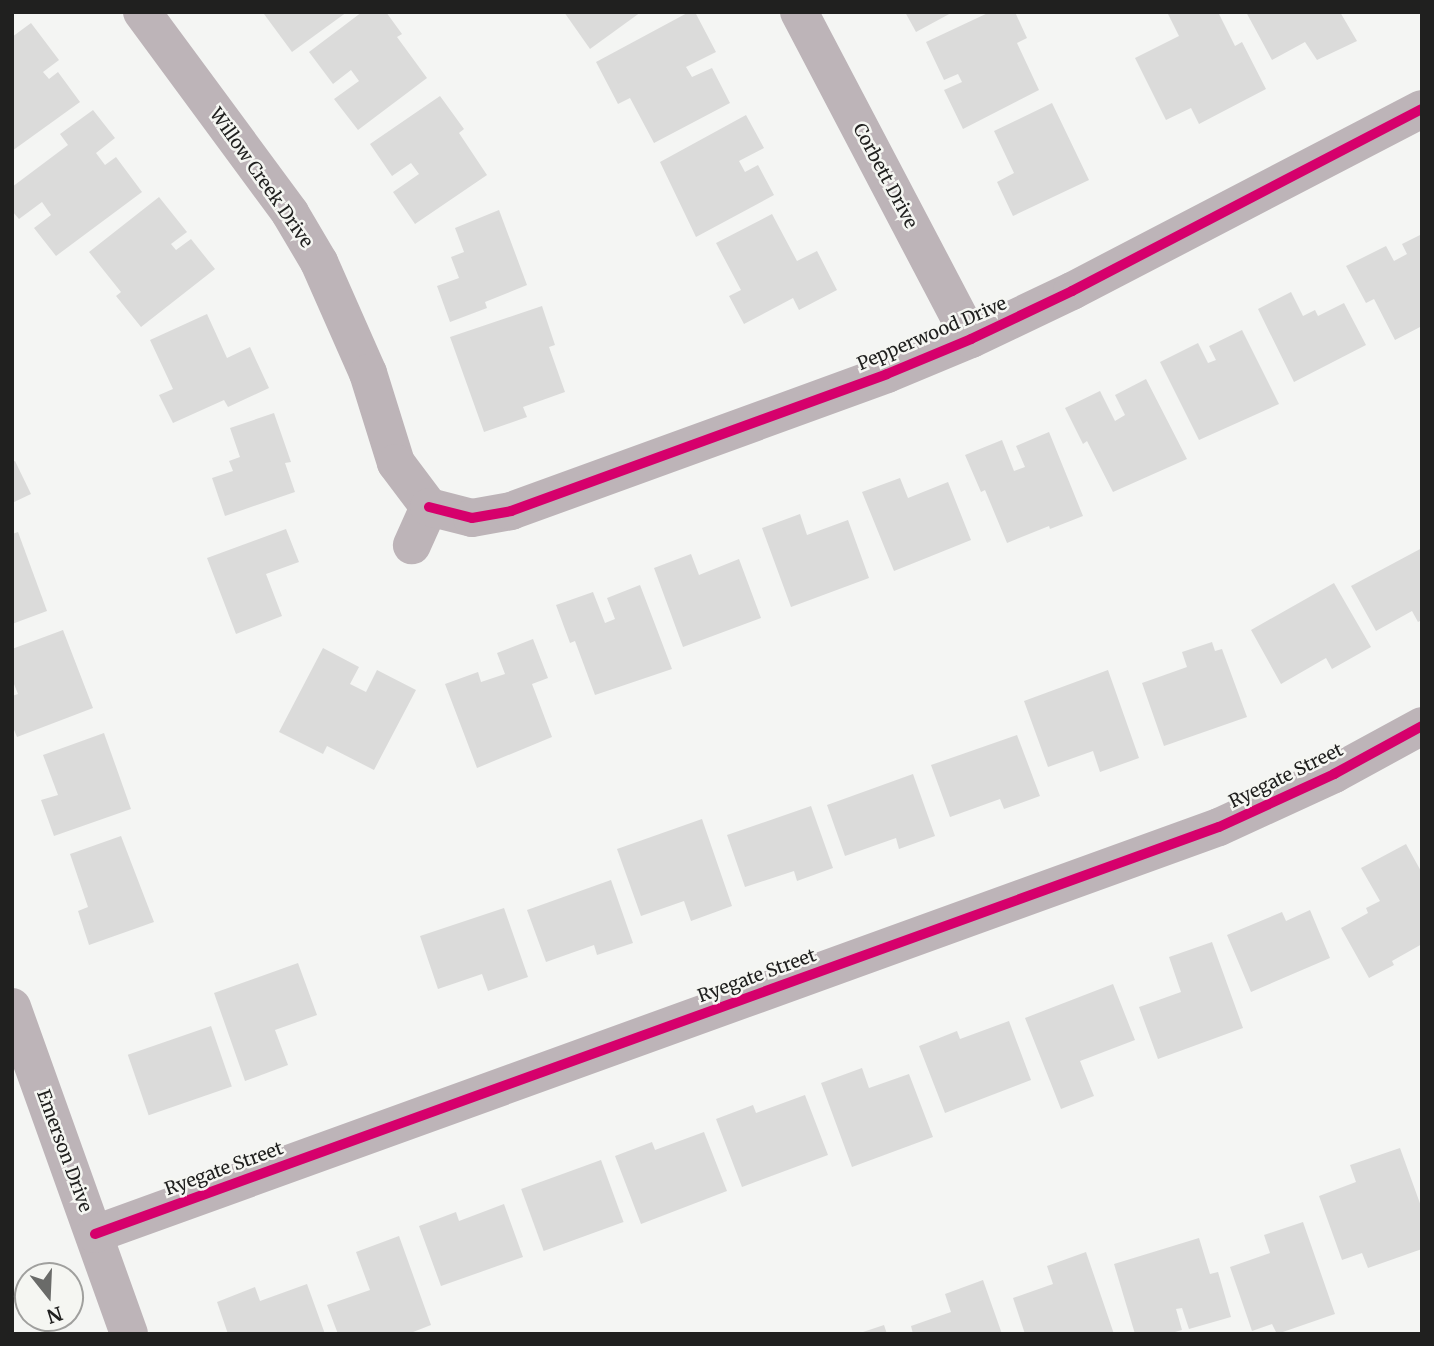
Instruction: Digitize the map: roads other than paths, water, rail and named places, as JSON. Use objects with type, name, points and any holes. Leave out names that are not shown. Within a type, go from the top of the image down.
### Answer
[{"type":"street","name":"Willow Creek Drive","points":[[142,12],[290,213],[319,262],[368,373],[396,463],[429,507]]},
{"type":"street","name":"Corbett Drive","points":[[799,12],[971,339]]},
{"type":"street","name":"Pepperwood Drive","points":[[429,507],[472,518],[511,512],[887,374],[971,339],[1072,291],[1422,109]]},
{"type":"street","points":[[412,545],[429,507]]},
{"type":"street","name":"Ryegate Street","points":[[95,1234],[1219,827],[1334,774],[1422,726]]},
{"type":"street","name":"Emerson Drive","points":[[12,1007],[130,1334]]}]
